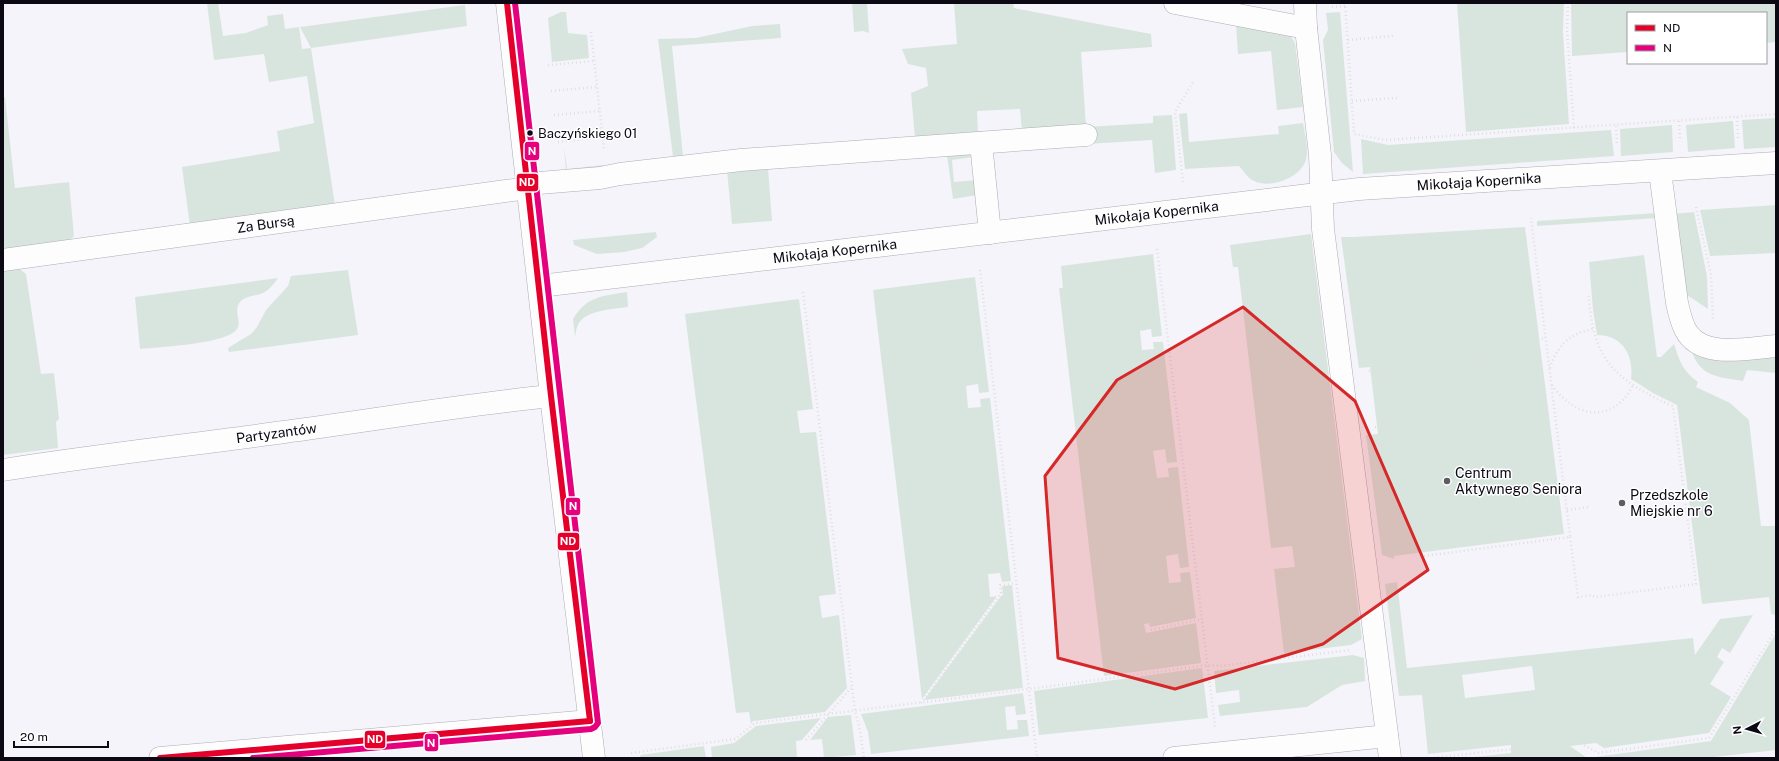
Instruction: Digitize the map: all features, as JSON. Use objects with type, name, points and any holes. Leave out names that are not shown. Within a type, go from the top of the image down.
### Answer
[{"type":"street","points":[[507,3],[540,286],[551,396],[594,758]]},
{"type":"street","points":[[1175,3],[1306,28]]},
{"type":"street","points":[[1305,3],[1306,28],[1317,114],[1323,229],[1390,758]]},
{"type":"street","name":"Za Bursą","points":[[3,260],[628,173],[741,160],[1086,135]]},
{"type":"street","points":[[981,143],[990,233]]},
{"type":"street","name":"Mikołaja Kopernika","points":[[540,286],[1360,189],[1776,163]]},
{"type":"street","points":[[1660,171],[1677,303],[1682,322],[1692,339],[1702,346],[1715,349],[1776,346]]},
{"type":"street","name":"Partyzantów","points":[[3,470],[66,460],[551,396]]},
{"type":"street","points":[[160,758],[590,721]]},
{"type":"street","points":[[1174,758],[1387,736]]},
{"type":"path","points":[[1345,3],[1354,134],[1385,140],[1574,129],[1776,114]]},
{"type":"path","points":[[1568,3],[1567,30],[1574,129]]},
{"type":"path","points":[[590,32],[607,177]]},
{"type":"path","points":[[1348,40],[1393,36]]},
{"type":"path","points":[[548,65],[594,61]]},
{"type":"path","points":[[1181,168],[1175,112],[1193,82]]},
{"type":"path","points":[[551,91],[596,87]]},
{"type":"path","points":[[1352,101],[1397,98]]},
{"type":"path","points":[[554,115],[599,111]]},
{"type":"path","points":[[1737,117],[1738,141]]},
{"type":"path","points":[[1679,121],[1681,145]]},
{"type":"path","points":[[1616,126],[1618,149]]},
{"type":"path","points":[[558,142],[602,137]]},
{"type":"path","points":[[1696,207],[1711,275],[1715,349]]},
{"type":"path","points":[[1531,218],[1578,597],[1592,595],[1595,597],[1696,584],[1673,406],[1620,376],[1606,360],[1600,350],[1592,329],[1589,296]]},
{"type":"path","points":[[1157,249],[1213,717]]},
{"type":"path","points":[[980,270],[1036,758]]},
{"type":"path","points":[[803,292],[855,711],[860,730],[864,758]]},
{"type":"path","points":[[1550,370],[1555,354],[1565,341],[1577,333],[1592,329]]},
{"type":"path","points":[[1473,443],[1492,441],[1481,346],[1546,338]]},
{"type":"path","points":[[1399,424],[1383,370],[1482,358]]},
{"type":"path","points":[[1551,383],[1568,402],[1578,409],[1590,412],[1607,410],[1617,406],[1627,396],[1634,385]]},
{"type":"path","points":[[1394,425],[1405,424]]},
{"type":"path","points":[[1655,498],[1685,495]]},
{"type":"path","points":[[1567,510],[1589,507]]},
{"type":"path","points":[[1424,556],[1570,537]]},
{"type":"path","points":[[920,703],[1001,593],[1000,585],[1016,583]]},
{"type":"path","points":[[1151,630],[1202,619]]},
{"type":"path","points":[[1430,758],[1579,742],[1598,752],[1709,738],[1776,629]]},
{"type":"path","points":[[631,753],[735,739],[755,723],[1207,665],[1220,666],[1354,649]]},
{"type":"path","points":[[806,740],[852,687]]},
{"type":"highlighted area","points":[[1243,307],[1355,401],[1428,570],[1323,644],[1175,689],[1058,658],[1045,476],[1117,380]]},
{"type":"shaded area","points":[[207,3],[218,3],[223,36],[246,33],[268,25],[267,16],[283,14],[285,29],[299,27],[302,49],[311,48],[335,205],[190,226],[182,167],[280,151],[277,131],[314,123],[307,76],[269,82],[264,54],[214,60]]},
{"type":"shaded area","points":[[852,3],[867,3],[869,33],[863,31],[854,32]]},
{"type":"shaded area","points":[[954,3],[1013,3],[1014,8],[1151,34],[1152,47],[1081,52],[1086,127],[1153,123],[1153,116],[1172,115],[1176,170],[1155,173],[1152,140],[1088,144],[1022,132],[1020,109],[977,111],[978,135],[915,138],[911,93],[928,86],[926,68],[908,64],[902,49],[957,44]]},
{"type":"shaded area","points":[[1457,3],[1564,3],[1563,32],[1569,124],[1466,132]]},
{"type":"shaded area","points":[[1571,3],[1776,3],[1776,42],[1767,43],[1767,12],[1627,12],[1627,52],[1572,56]]},
{"type":"shaded area","points":[[465,5],[467,26],[311,48],[300,27]]},
{"type":"shaded area","points":[[561,12],[566,12],[568,33],[587,35],[589,58],[552,62],[548,18]]},
{"type":"shaded area","points":[[1340,12],[1353,172],[1342,163],[1334,152],[1323,40],[1328,30],[1326,13]]},
{"type":"shaded area","points":[[780,24],[781,38],[672,46],[683,156],[673,157],[658,39],[696,38],[752,26]]},
{"type":"shaded area","points":[[1236,24],[1290,35],[1295,43],[1303,107],[1277,110],[1271,51],[1238,54]]},
{"type":"shaded area","points":[[5,97],[15,188],[69,182],[74,236],[67,243],[3,252],[3,98]]},
{"type":"shaded area","points":[[1187,113],[1189,142],[1279,134],[1278,126],[1303,123],[1307,147],[1306,160],[1298,172],[1291,177],[1276,183],[1268,184],[1252,180],[1239,166],[1185,169],[1179,114]]},
{"type":"shaded area","points":[[1776,118],[1776,147],[1744,149],[1742,120]]},
{"type":"shaded area","points":[[1733,121],[1735,148],[1688,152],[1686,125]]},
{"type":"shaded area","points":[[1672,125],[1673,152],[1621,156],[1620,129]]},
{"type":"shaded area","points":[[1611,130],[1614,156],[1363,174],[1361,139],[1388,145]]},
{"type":"shaded area","points":[[564,146],[567,169],[603,165],[604,170],[566,172]]},
{"type":"shaded area","points":[[971,153],[974,157],[952,160],[954,182],[976,180],[977,195],[953,199],[947,155]]},
{"type":"shaded area","points":[[768,168],[772,221],[732,224],[727,170]]},
{"type":"shaded area","points":[[1776,205],[1776,253],[1710,256],[1700,210]]},
{"type":"shaded area","points":[[1694,212],[1707,276],[1708,309],[1687,295],[1672,214]]},
{"type":"shaded area","points":[[1657,213],[1657,218],[1537,226],[1537,221]]},
{"type":"shaded area","points":[[1525,227],[1564,534],[1394,556],[1394,559],[1382,555],[1366,435],[1378,434],[1370,367],[1359,368],[1341,237]]},
{"type":"shaded area","points":[[656,232],[657,237],[642,248],[624,252],[597,254],[574,245],[573,240]]},
{"type":"shaded area","points":[[1311,234],[1362,639],[1351,645],[1284,653],[1274,569],[1295,567],[1292,546],[1271,548],[1238,267],[1233,267],[1230,245]]},
{"type":"shaded area","points":[[1153,254],[1162,336],[1152,337],[1151,329],[1140,331],[1142,350],[1154,349],[1153,342],[1163,342],[1177,462],[1167,463],[1165,449],[1153,451],[1157,478],[1169,477],[1168,468],[1178,467],[1189,567],[1180,568],[1178,554],[1166,556],[1169,583],[1181,582],[1180,573],[1190,572],[1196,618],[1150,627],[1149,623],[1144,624],[1146,633],[1196,623],[1201,663],[1104,676],[1059,288],[1063,288],[1061,266]]},
{"type":"shaded area","points":[[1644,255],[1657,357],[1661,357],[1674,344],[1682,365],[1688,374],[1698,382],[1696,387],[1730,403],[1749,420],[1761,526],[1776,526],[1776,615],[1771,614],[1769,597],[1702,604],[1677,405],[1653,393],[1631,379],[1631,362],[1625,348],[1614,339],[1597,335],[1593,310],[1589,262]]},
{"type":"shaded area","points":[[17,267],[26,274],[41,374],[54,373],[59,419],[56,422],[58,448],[3,455],[3,269]]},
{"type":"shaded area","points":[[348,270],[358,335],[229,352],[228,348],[251,334],[257,327],[266,310],[288,286],[291,276]]},
{"type":"shaded area","points":[[975,277],[989,392],[979,393],[978,384],[966,386],[968,408],[981,407],[980,399],[990,398],[1011,581],[1002,582],[1000,573],[988,574],[990,597],[997,596],[922,699],[873,290]]},
{"type":"shaded area","points":[[278,278],[265,292],[245,298],[240,302],[237,308],[239,323],[237,329],[231,334],[192,344],[140,349],[135,297]]},
{"type":"shaded area","points":[[627,292],[628,307],[600,311],[587,316],[581,320],[578,325],[575,337],[573,319],[578,311],[596,298]]},
{"type":"shaded area","points":[[799,299],[813,409],[797,411],[800,433],[816,432],[836,594],[819,596],[822,618],[839,615],[847,688],[825,712],[753,721],[751,724],[749,712],[736,713],[685,314]]},
{"type":"shaded area","points":[[1691,348],[1776,354],[1776,373],[1747,370],[1743,381],[1711,374],[1699,365],[1694,358]]},
{"type":"shaded area","points":[[1397,582],[1407,668],[1693,638],[1695,655],[1720,619],[1753,615],[1730,653],[1722,648],[1717,657],[1724,662],[1710,684],[1731,697],[1709,733],[1604,748],[1596,743],[1570,746],[1587,758],[1465,758],[1511,753],[1511,745],[1428,754],[1422,695],[1399,696],[1385,584]],"holes":[[[1532,666],[1535,690],[1465,698],[1462,675]]]},
{"type":"shaded area","points":[[1012,585],[1023,688],[924,700],[1003,595],[1002,586]]},
{"type":"shaded area","points":[[1776,633],[1776,750],[1705,758],[1588,758],[1711,741]]},
{"type":"shaded area","points":[[1353,655],[1364,658],[1365,681],[1342,685],[1307,707],[1220,716],[1218,705],[1240,702],[1239,690],[1216,693],[1214,671]]},
{"type":"shaded area","points":[[1202,668],[1208,718],[1039,735],[1034,691]]},
{"type":"shaded area","points":[[1023,693],[1026,714],[1016,715],[1015,706],[1005,707],[1007,730],[1018,729],[1017,720],[1027,720],[1029,736],[871,754],[868,732],[861,714]]},
{"type":"shaded area","points":[[851,715],[856,755],[824,758],[822,739],[810,740],[828,717]]},
{"type":"shaded area","points":[[821,718],[802,740],[796,741],[797,758],[712,758],[711,747],[734,743],[756,726]]},
{"type":"shaded area","points":[[704,746],[706,758],[639,758],[641,755]]},
{"type":"transit line","name":"ND","points":[[507,3],[551,396],[590,721]]},
{"type":"transit line","name":"N","points":[[253,758],[591,729],[598,723],[515,3]]},
{"type":"transit line","name":"ND","points":[[160,758],[590,721]]},
{"type":"place","name":"Baczyńskiego 01","points":[[530,133]]},
{"type":"place","name":"Centrum Aktywnego Seniora","points":[[1447,481]]},
{"type":"place","name":"Przedszkole Miejskie nr 6","points":[[1622,503]]}]
